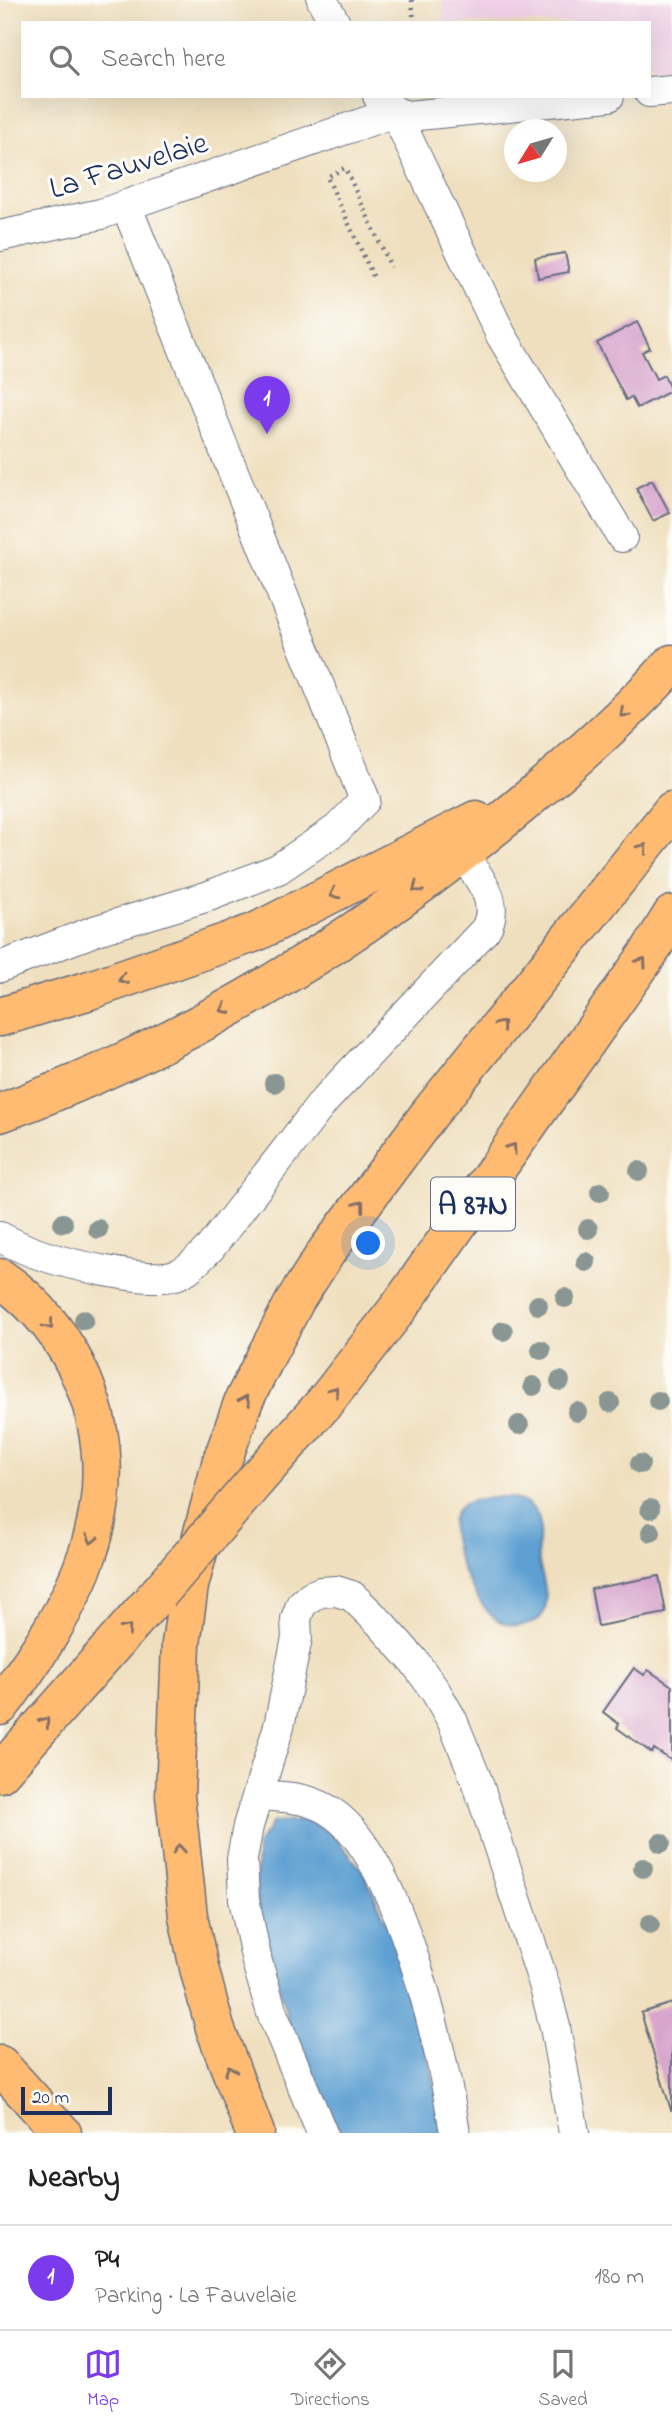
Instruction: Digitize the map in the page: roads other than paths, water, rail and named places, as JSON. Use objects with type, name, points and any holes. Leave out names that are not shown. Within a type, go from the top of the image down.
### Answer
[{"type":"highway","points":[[0,1113],[122,1062],[246,998],[392,906],[547,783],[647,692],[672,664]]},
{"type":"highway","points":[[0,1017],[90,990],[256,932],[547,783]]},
{"type":"highway","points":[[255,2133],[215,2028],[199,1968],[186,1904],[175,1796],[176,1736],[188,1587],[220,1464],[244,1400],[268,1352],[327,1251],[430,1113],[672,811]]},
{"type":"highway","name":"A 87N","points":[[0,1773],[325,1402],[400,1306],[648,954],[672,915]]},
{"type":"highway","points":[[0,1278],[44,1318],[76,1365],[97,1424],[102,1453],[102,1485],[96,1527],[79,1577],[58,1620],[0,1706]]},
{"type":"highway","points":[[0,2065],[62,2133]]},
{"type":"street","points":[[322,0],[334,21]]},
{"type":"street","points":[[651,92],[672,90]]},
{"type":"street","points":[[386,104],[408,116],[424,116],[530,100],[570,98]]},
{"type":"street","points":[[386,104],[501,335],[622,537]]},
{"type":"street","name":"La Fauvelaie","points":[[0,236],[101,214],[386,104]]},
{"type":"street","points":[[0,967],[97,930],[209,896],[278,869],[337,829],[365,800],[125,205]]},
{"type":"street","points":[[0,1237],[31,1252],[90,1267],[157,1278],[177,1275],[190,1267],[210,1248],[325,1100],[491,921],[490,898],[462,853]]},
{"type":"street","points":[[322,2133],[272,2013],[257,1962],[244,1899],[242,1858],[248,1826],[279,1726],[297,1638],[296,1619],[301,1605],[311,1596],[336,1591],[352,1596],[382,1624],[422,1671],[452,1720],[544,1984],[555,2027],[574,2133]]},
{"type":"street","points":[[258,1795],[298,1798],[318,1805],[334,1814],[363,1844],[405,1933],[428,2002],[450,2098],[455,2133]]},
{"type":"water","points":[[502,1497],[527,1504],[539,1519],[538,1553],[546,1606],[536,1621],[525,1625],[501,1622],[477,1597],[460,1564],[452,1530],[454,1516],[465,1503]]},
{"type":"water","points":[[305,1820],[332,1834],[363,1871],[403,1958],[447,2133],[333,2133],[291,2032],[256,1897],[257,1846],[273,1822]]},
{"type":"place","name":"P4","points":[[267,434]]}]
